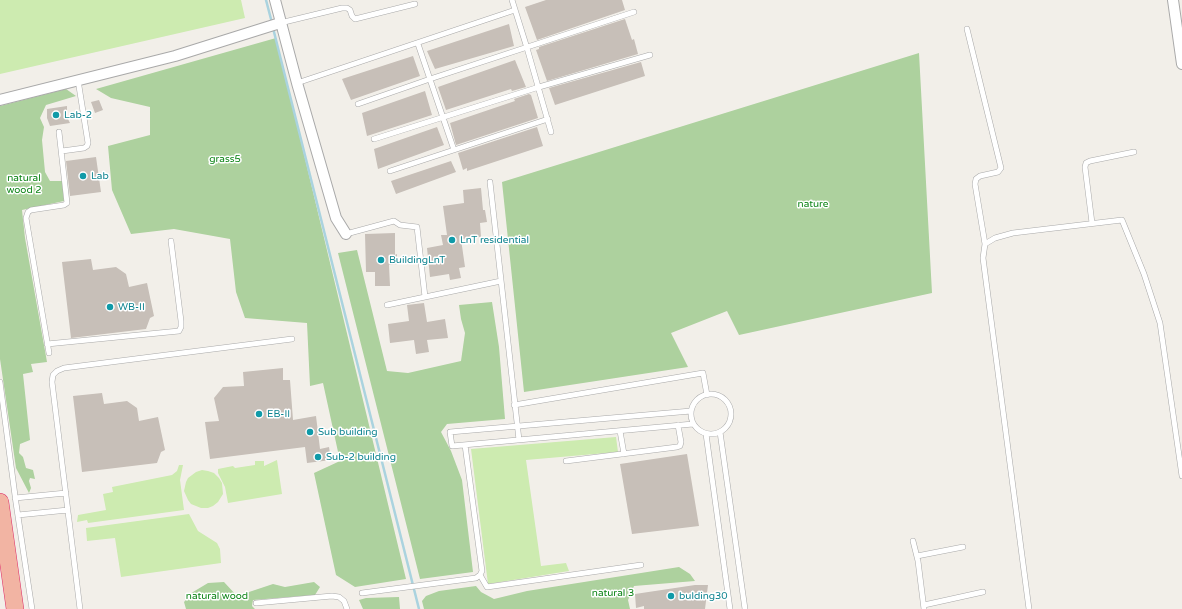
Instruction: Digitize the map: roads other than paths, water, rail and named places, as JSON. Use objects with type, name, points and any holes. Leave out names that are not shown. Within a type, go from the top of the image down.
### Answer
[{"type":"highway","points":[[8,500],[14,609]]},
{"type":"street","points":[[275,0],[297,84],[336,218],[346,234]]},
{"type":"street","points":[[1172,0],[1182,64]]},
{"type":"street","points":[[0,100],[174,56],[280,23]]},
{"type":"lane","points":[[513,0],[551,132]]},
{"type":"lane","points":[[280,23],[342,8],[347,8],[350,10],[355,19],[415,4]]},
{"type":"lane","points":[[297,84],[515,10]]},
{"type":"lane","points":[[358,104],[634,12]]},
{"type":"lane","points":[[967,29],[1002,168],[998,172],[980,176],[976,179],[975,184],[985,244],[983,258],[1028,609]]},
{"type":"lane","points":[[418,44],[454,150]]},
{"type":"lane","points":[[374,139],[538,87],[650,55]]},
{"type":"lane","points":[[62,151],[84,148],[88,143],[78,80]]},
{"type":"lane","points":[[390,171],[548,119]]},
{"type":"lane","points":[[49,354],[26,214],[31,210],[64,206],[67,203],[59,132]]},
{"type":"lane","points":[[1092,223],[1085,167],[1086,163],[1134,152]]},
{"type":"lane","points":[[490,182],[519,440]]},
{"type":"lane","points":[[985,244],[995,238],[1013,233],[1122,220],[1144,274],[1160,323],[1182,476]]},
{"type":"lane","points":[[346,234],[394,221],[400,225],[417,227],[425,297]]},
{"type":"lane","points":[[47,344],[179,331],[181,321],[171,241]]},
{"type":"lane","points":[[387,305],[501,282]]},
{"type":"lane","points":[[80,609],[52,382],[57,371],[72,367],[292,338]]},
{"type":"lane","points":[[514,405],[703,373],[707,395]]},
{"type":"lane","points":[[0,382],[8,500],[18,515],[32,609]]},
{"type":"lane","points":[[707,395],[718,396],[724,399],[728,404],[731,411],[731,417],[729,423],[720,432],[715,434],[706,434],[697,429],[693,424],[691,411],[693,405],[698,399],[707,395]]},
{"type":"lane","points":[[691,411],[450,432],[452,446],[693,424]]},
{"type":"lane","points":[[566,461],[680,446],[678,425]]},
{"type":"lane","points":[[620,431],[624,454]]},
{"type":"lane","points":[[720,432],[745,609]]},
{"type":"lane","points":[[706,434],[730,609]]},
{"type":"lane","points":[[362,593],[476,578],[480,576],[482,571],[465,445]]},
{"type":"lane","points":[[8,500],[66,493]]},
{"type":"lane","points":[[18,515],[68,510]]},
{"type":"lane","points":[[913,541],[917,556],[924,607],[983,592]]},
{"type":"lane","points":[[917,556],[963,547]]},
{"type":"lane","points":[[480,576],[489,588],[641,565]]},
{"type":"lane","points":[[256,603],[332,596],[339,597],[344,601],[347,609]]},
{"type":"waterway","points":[[266,0],[272,23]]},
{"type":"waterway","points":[[273,28],[419,609]]},
{"type":"place","name":"Lab-2","points":[[56,115]]},
{"type":"place","name":"Lab","points":[[83,176]]},
{"type":"place","name":"LnT residential","points":[[452,240]]},
{"type":"place","name":"BuildingLnT","points":[[381,260]]},
{"type":"place","name":"WB-II","points":[[110,307]]},
{"type":"place","name":"EB-II","points":[[259,414]]},
{"type":"place","name":"Sub building","points":[[310,432]]},
{"type":"place","name":"Sub-2 building","points":[[318,457]]},
{"type":"place","name":"bulding30","points":[[671,596]]},
{"type":"park label","name":"grass5","points":[[225,159]]},
{"type":"park label","name":"natural wood 2","points":[[24,184]]},
{"type":"park label","name":"nature","points":[[813,204]]},
{"type":"park label","name":"natural 3","points":[[613,593]]},
{"type":"park label","name":"natural wood","points":[[217,596]]}]
